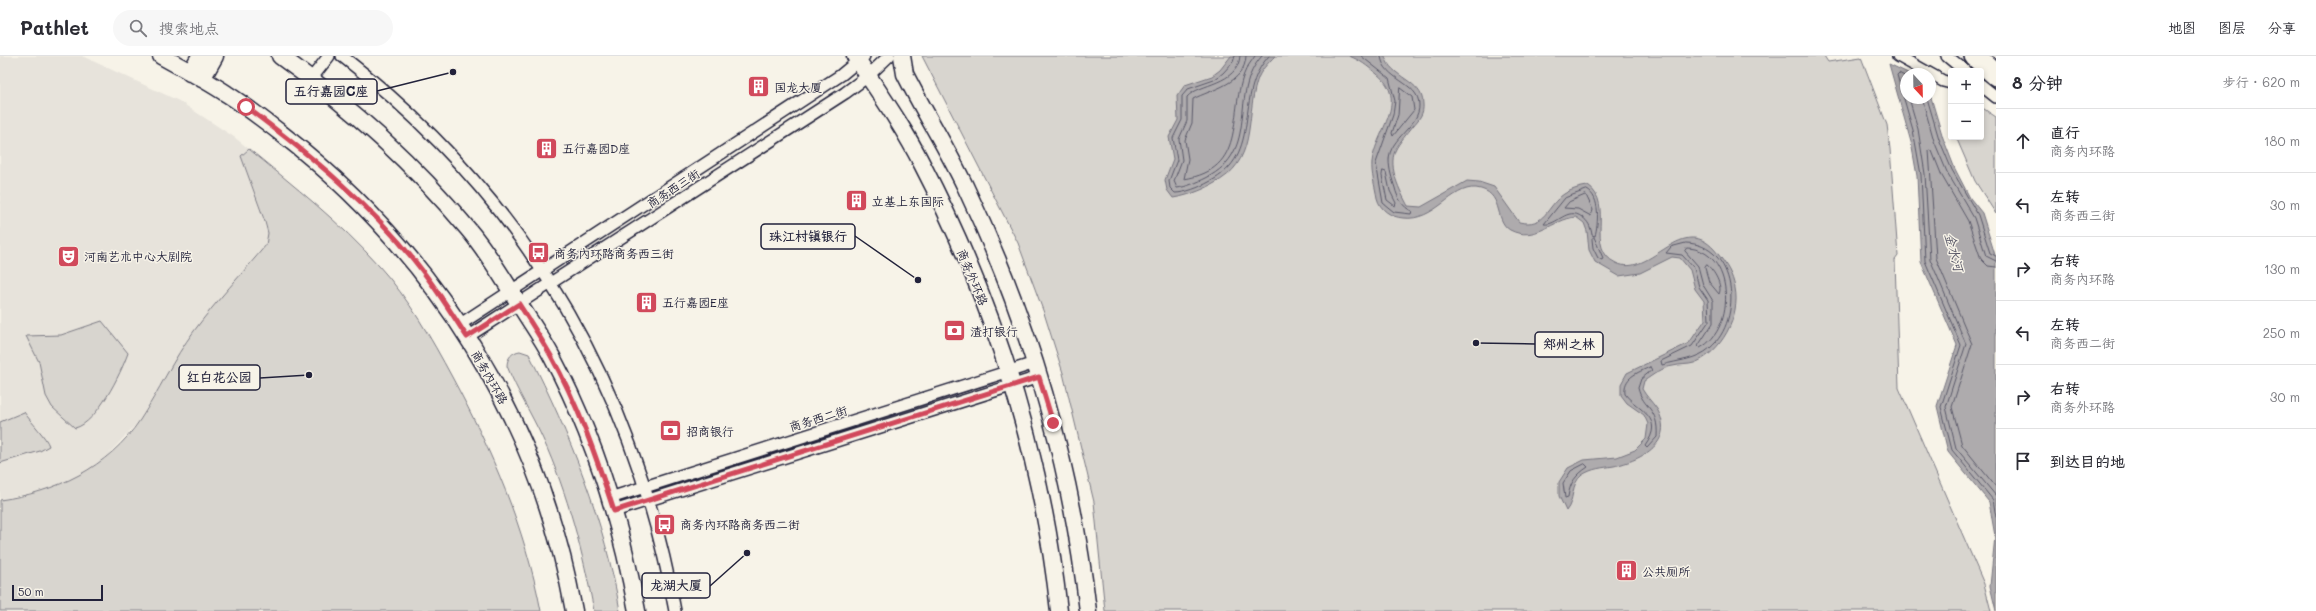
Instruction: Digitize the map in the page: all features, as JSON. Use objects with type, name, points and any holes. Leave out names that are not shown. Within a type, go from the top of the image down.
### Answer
[{"type":"highway","points":[[1975,56],[1986,85]]},
{"type":"street","name":"商务内环路","points":[[161,56],[227,94],[276,129],[350,193],[421,268],[497,386],[536,472],[563,556],[574,611]]},
{"type":"street","points":[[196,76],[200,56]]},
{"type":"street","points":[[196,76],[215,56]]},
{"type":"street","points":[[280,56],[312,79],[371,127],[440,196],[469,230],[515,297],[552,357],[594,450],[623,540],[637,611]]},
{"type":"street","points":[[312,79],[329,56]]},
{"type":"street","points":[[342,56],[396,100],[467,172],[498,207],[542,270],[584,339],[628,437],[645,486],[658,531],[675,611]]},
{"type":"street","name":"商务西三街","points":[[463,331],[515,297],[550,284],[868,76],[889,56]]},
{"type":"street","points":[[902,56],[905,74],[946,149],[992,248],[1018,311],[1037,370],[1064,471],[1088,611]]},
{"type":"street","points":[[1898,56],[1943,81],[1948,82]]},
{"type":"street","points":[[1947,56],[1961,68]]},
{"type":"street","name":"商务西三街","points":[[463,331],[515,297],[542,270],[841,75],[860,58]]},
{"type":"street","name":"商务外环路","points":[[860,58],[868,76],[921,162],[940,199],[991,321],[1010,379],[1037,477],[1059,611]]},
{"type":"street","points":[[1986,85],[1996,97]]},
{"type":"street","name":"商务西二街","points":[[612,504],[649,500],[1037,370]]},
{"type":"street","name":"商务西二街","points":[[612,504],[645,486],[1010,379]]},
{"type":"shaded area","points":[[0,56],[82,56],[179,101],[234,137],[249,149],[241,156],[268,233],[266,245],[193,332],[139,421],[104,459],[85,473],[57,487],[0,500]]},
{"type":"shaded area","points":[[922,56],[1824,56],[1828,62],[1861,57],[1887,125],[1890,149],[1898,256],[1895,260],[1899,388],[1984,584],[1991,611],[1105,611],[1094,502],[1063,373],[1044,313],[1018,243]]},
{"type":"shaded area","points":[[1984,109],[1996,117],[1996,214],[1975,181],[1957,140],[1984,140]]},
{"type":"shaded area","points":[[249,149],[349,234],[390,279],[419,319],[467,405],[494,462],[506,491],[526,550],[541,611],[0,611],[0,500],[41,491],[60,484],[79,475],[112,452],[127,437],[140,420],[179,353],[202,320],[266,245],[268,233],[265,222],[241,156]]},
{"type":"shaded area","points":[[102,321],[128,353],[114,384],[100,407],[92,417],[75,428],[52,407],[46,396],[39,362],[26,336],[61,335]]},
{"type":"shaded area","points":[[520,351],[529,354],[572,447],[605,544],[620,611],[594,611],[580,546],[560,481],[543,439],[515,385],[507,366],[510,356]]},
{"type":"shaded area","points":[[24,412],[49,446],[40,451],[0,463],[0,422]]},
{"type":"water","points":[[1231,56],[1275,56],[1258,77],[1244,152],[1237,164],[1227,175],[1204,189],[1188,195],[1173,198],[1167,190],[1165,180],[1173,159],[1169,137],[1178,120],[1177,96],[1185,85],[1212,76],[1220,70]]},
{"type":"water","points":[[1349,56],[1385,56],[1393,69],[1418,89],[1422,96],[1422,114],[1399,144],[1393,158],[1396,179],[1408,206],[1421,207],[1467,181],[1479,182],[1494,187],[1519,222],[1528,223],[1535,222],[1545,215],[1564,194],[1576,188],[1588,186],[1596,194],[1599,204],[1600,237],[1602,247],[1607,256],[1616,263],[1629,266],[1642,262],[1667,247],[1680,241],[1692,238],[1705,242],[1718,254],[1731,274],[1735,288],[1735,310],[1727,332],[1713,351],[1704,358],[1692,364],[1676,365],[1666,368],[1644,381],[1642,389],[1657,409],[1662,421],[1662,431],[1659,440],[1653,448],[1635,459],[1614,466],[1594,470],[1582,475],[1576,483],[1571,502],[1566,511],[1559,496],[1559,482],[1568,468],[1584,460],[1617,457],[1635,450],[1646,439],[1648,424],[1644,415],[1627,403],[1621,395],[1621,384],[1627,373],[1689,343],[1705,320],[1704,301],[1695,289],[1690,270],[1680,258],[1672,257],[1640,273],[1619,276],[1595,262],[1589,250],[1587,231],[1584,223],[1576,217],[1536,232],[1528,234],[1519,233],[1510,230],[1505,225],[1495,200],[1491,195],[1476,188],[1459,192],[1434,210],[1424,215],[1414,218],[1403,218],[1390,214],[1383,209],[1378,202],[1372,162],[1388,116],[1391,105],[1391,95],[1386,84],[1377,74],[1360,61]]},
{"type":"water","points":[[1889,64],[1900,69],[1900,103]]},
{"type":"water","name":"金水河","points":[[1900,104],[1933,104],[1943,138],[1955,169],[1970,198],[1982,213],[1996,258],[1996,611],[1990,586],[1995,536],[1989,502],[1948,452],[1937,406],[1957,345],[1921,262],[1917,176],[1911,142]]},
{"type":"place","name":"五行嘉园C座","points":[[453,72]]},
{"type":"place","name":"国龙大厦","points":[[759,87]]},
{"type":"place","name":"五行嘉园D座","points":[[547,148]]},
{"type":"place","name":"立基上东国际","points":[[857,201]]},
{"type":"place","name":"商务内环路商务西三街","points":[[539,253]]},
{"type":"place","name":"河南艺术中心大剧院","points":[[69,256]]},
{"type":"place","name":"珠江村镇银行","points":[[918,280]]},
{"type":"place","name":"五行嘉园E座","points":[[647,302]]},
{"type":"place","name":"渣打银行","points":[[954,331]]},
{"type":"place","name":"郑州之林","points":[[1476,343]]},
{"type":"place","name":"红白花公园","points":[[309,375]]},
{"type":"place","name":"招商银行","points":[[671,431]]},
{"type":"place","name":"商务内环路商务西二街","points":[[665,524]]},
{"type":"place","name":"龙湖大厦","points":[[747,553]]},
{"type":"place","name":"公共厕所","points":[[1626,571]]},
{"type":"route","points":[[246,107],[276,129],[329,173],[394,238],[421,268],[467,337],[519,304],[552,357],[594,450],[614,511],[1039,377],[1053,423]]}]
